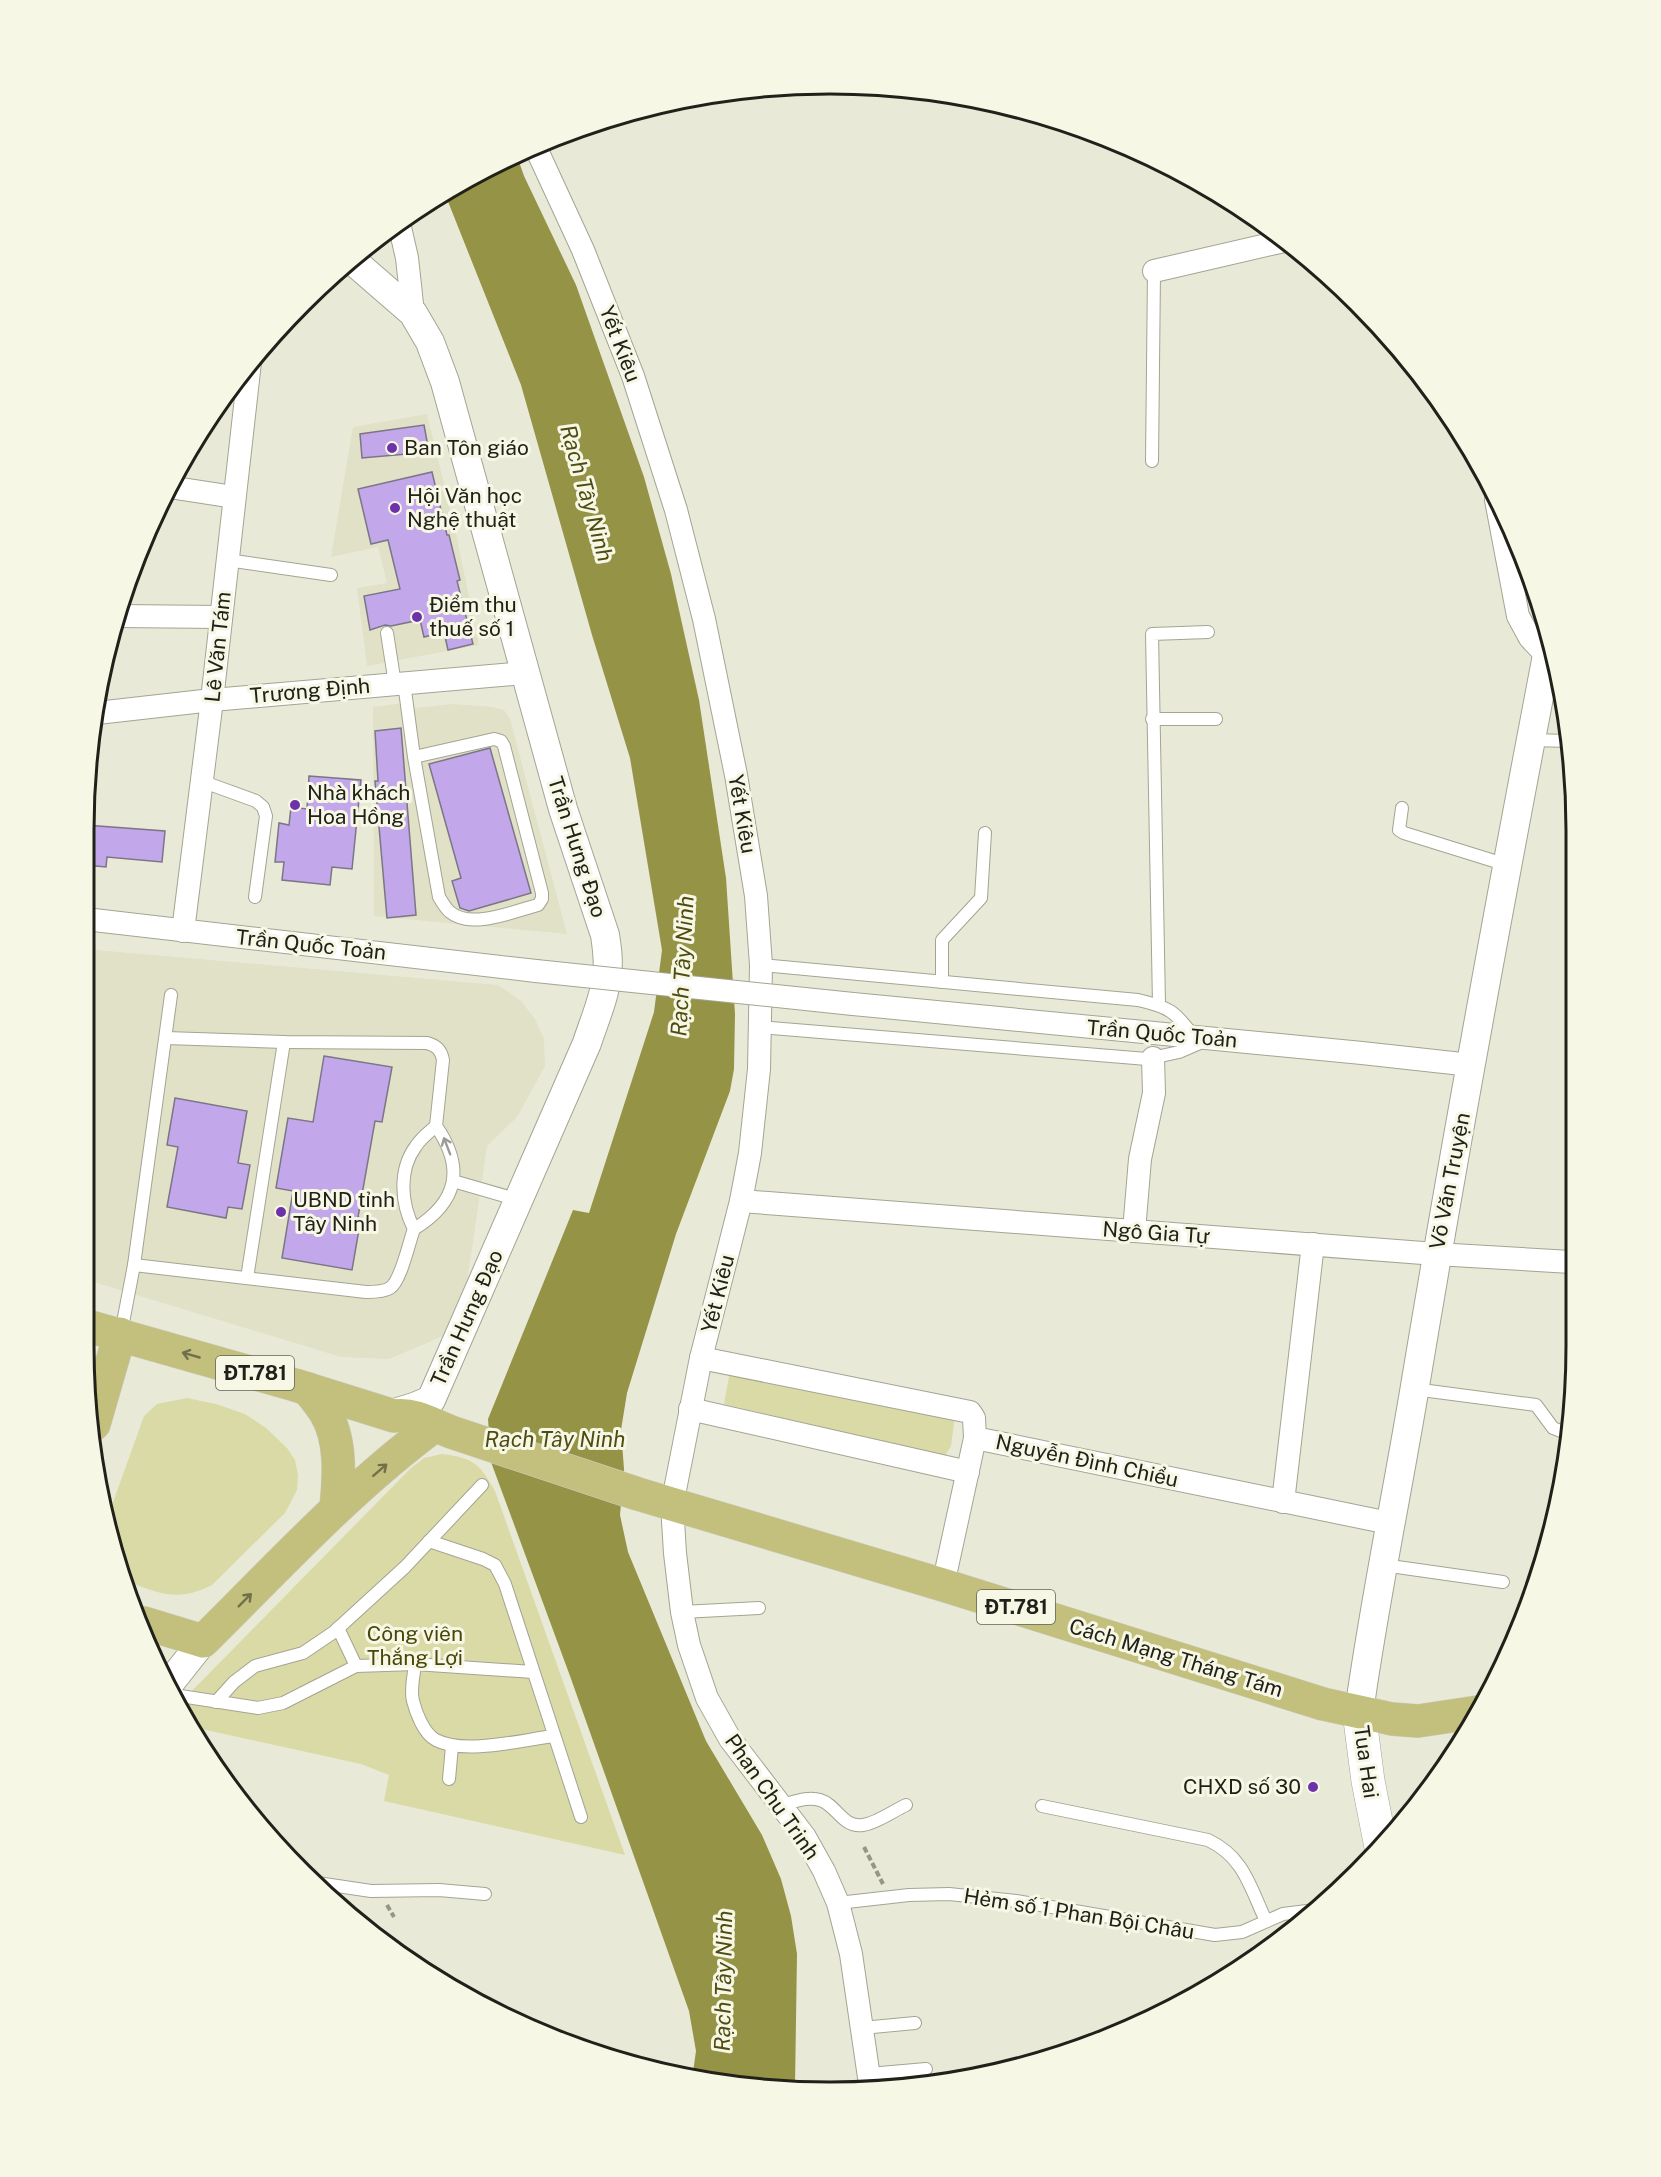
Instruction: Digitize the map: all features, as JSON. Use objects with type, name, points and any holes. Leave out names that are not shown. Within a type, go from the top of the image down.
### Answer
[{"type":"main road","name":"ĐT.781","points":[[94,1328],[308,1389],[391,1416],[402,1424],[423,1430],[439,1422]]},
{"type":"main road","points":[[98,1412],[120,1334]]},
{"type":"main road","points":[[308,1389],[326,1413],[334,1436],[339,1481],[336,1508]]},
{"type":"main road","name":"Cách Mạng Tháng Tám","points":[[439,1422],[638,1494],[943,1585],[1323,1704],[1392,1719],[1418,1721],[1468,1713]]},
{"type":"main road","name":"Trần Hưng Đạo","points":[[203,1641],[336,1508],[439,1422]]},
{"type":"main road","points":[[150,1625],[203,1641]]},
{"type":"main road","name":"Tua Hai","points":[[1359,1712],[1372,1809],[1379,1838]]},
{"type":"street","name":"Yết Kiêu","points":[[539,155],[583,250],[633,376],[676,510],[704,619],[736,775],[756,896],[761,965],[759,1070],[750,1153],[741,1201],[701,1358],[672,1504]]},
{"type":"street","points":[[401,234],[407,258],[414,313]]},
{"type":"street","points":[[1154,271],[1274,243]]},
{"type":"street","name":"Trần Hưng Đạo","points":[[359,266],[414,313],[430,342],[446,382],[562,809],[605,935],[607,974],[587,1043],[519,1200],[439,1422]]},
{"type":"street","name":"Lê Văn Tám","points":[[183,931],[248,381]]},
{"type":"street","points":[[178,489],[234,497]]},
{"type":"street","points":[[1502,530],[1518,616],[1530,638],[1543,649]]},
{"type":"street","points":[[127,616],[221,617]]},
{"type":"street","name":"Võ Văn Truyện","points":[[1359,1712],[1368,1646],[1436,1254],[1546,662]]},
{"type":"street","name":"Trương Định","points":[[105,712],[212,700],[524,673]]},
{"type":"street","name":"Trần Quốc Toản","points":[[94,921],[536,971],[1470,1065]]},
{"type":"street","points":[[1134,1231],[1140,1159],[1154,1093],[1153,1058]]},
{"type":"street","name":"Ngô Gia Tự","points":[[741,1201],[1436,1254],[1566,1262]]},
{"type":"street","points":[[1283,1502],[1313,1244]]},
{"type":"street","name":"Nguyễn Đình Chiểu","points":[[701,1358],[966,1410],[974,1418],[975,1438],[1389,1523]]},
{"type":"street","name":"Nguyễn Đình Chiểu","points":[[690,1409],[968,1472]]},
{"type":"street","points":[[943,1585],[975,1438]]},
{"type":"street","name":"Phan Chu Trinh","points":[[672,1504],[682,1612],[689,1645],[707,1698],[730,1739],[805,1837],[838,1903],[851,1954],[870,2081]]},
{"type":"street","name":"Trần Hưng Đạo","points":[[173,1678],[203,1641]]},
{"type":"lane","points":[[1152,461],[1154,271]]},
{"type":"lane","points":[[227,560],[331,575]]},
{"type":"lane","points":[[1158,1004],[1152,634],[1208,632]]},
{"type":"lane","points":[[387,633],[414,757],[439,897],[450,912],[465,920],[474,921],[538,905],[542,899],[542,893],[501,741],[494,739],[414,757]]},
{"type":"lane","points":[[1152,719],[1216,719]]},
{"type":"lane","points":[[1530,740],[1561,741]]},
{"type":"lane","points":[[201,781],[256,801],[263,807],[266,816],[255,897]]},
{"type":"lane","points":[[1402,808],[1399,830],[1404,833],[1507,865]]},
{"type":"lane","points":[[942,982],[942,940],[981,898],[985,833]]},
{"type":"lane","points":[[760,1027],[1153,1058],[1179,1052],[1202,1038],[1179,1017],[1158,1004],[1138,1000],[761,965]]},
{"type":"lane","points":[[120,1334],[134,1265],[171,995]]},
{"type":"lane","points":[[166,1038],[427,1043],[434,1045],[441,1053],[443,1060],[436,1126],[414,1148],[407,1166],[402,1198],[406,1214],[414,1229]]},
{"type":"lane","points":[[247,1278],[284,1042]]},
{"type":"lane","points":[[134,1265],[366,1292],[391,1288],[397,1280],[414,1229],[441,1208],[453,1181],[452,1161],[442,1134],[436,1126]]},
{"type":"lane","points":[[453,1181],[519,1200]]},
{"type":"lane","points":[[1414,1389],[1536,1405],[1553,1428],[1561,1431]]},
{"type":"lane","points":[[216,1702],[234,1682],[255,1666],[303,1653],[338,1628],[405,1567],[482,1485]]},
{"type":"lane","points":[[429,1541],[495,1565],[505,1584],[581,1818]]},
{"type":"lane","points":[[1383,1565],[1503,1582]]},
{"type":"lane","points":[[682,1612],[759,1608]]},
{"type":"lane","points":[[338,1628],[356,1666]]},
{"type":"lane","points":[[183,1697],[258,1708],[283,1703],[356,1666],[415,1664],[533,1672]]},
{"type":"lane","points":[[415,1664],[412,1699],[425,1730],[434,1739],[452,1746],[468,1747],[554,1736]]},
{"type":"lane","points":[[448,1779],[452,1746]]},
{"type":"lane","points":[[782,1805],[811,1798],[821,1800],[830,1805],[846,1822],[862,1825],[906,1805]]},
{"type":"lane","points":[[1042,1806],[1208,1840],[1237,1861],[1266,1921]]},
{"type":"lane","points":[[329,1885],[370,1891],[439,1890],[485,1894]]},
{"type":"lane","name":"Hẻm số 1 Phan Bội Châu","points":[[838,1903],[949,1894],[984,1897],[1215,1935],[1242,1932],[1283,1914],[1302,1912]]},
{"type":"lane","points":[[862,2028],[915,2023]]},
{"type":"lane","points":[[874,2081],[926,2069]]},
{"type":"path","points":[[864,1847],[890,1898]]},
{"type":"shaded area","points":[[427,414],[455,529],[479,645],[367,666],[357,588],[387,583],[378,547],[331,557],[353,427]]},
{"type":"shaded area","points":[[404,703],[407,709],[452,704],[504,710],[510,719],[567,934],[374,916],[373,707]]},
{"type":"shaded area","name":"UBND tỉnh Tây Ninh","points":[[94,950],[498,985],[521,1001],[535,1019],[544,1039],[545,1066],[517,1117],[487,1146],[464,1303],[443,1336],[389,1359],[341,1357],[94,1282]]},
{"type":"green space","points":[[730,1371],[955,1416],[951,1446],[945,1456],[724,1404]]},
{"type":"green space","points":[[187,1398],[216,1404],[245,1414],[266,1428],[287,1448],[295,1460],[298,1475],[297,1490],[285,1513],[212,1585],[179,1595],[149,1590],[134,1584],[112,1504],[144,1416],[157,1404]]},
{"type":"green space","name":"Công viên Thắng Lợi","points":[[442,1454],[469,1460],[480,1468],[495,1491],[625,1855],[384,1801],[389,1775],[361,1764],[203,1729],[184,1698],[410,1469],[424,1458]]},
{"type":"water","name":"Rạch Tây Ninh","points":[[520,164],[576,285],[644,477],[671,574],[699,700],[726,878],[735,1014],[734,1069],[730,1091],[676,1234],[627,1393],[621,1430],[624,1469],[620,1515],[628,1552],[706,1741],[762,1835],[781,1879],[791,1916],[797,1954],[795,2081],[734,2076],[693,2069],[696,2051],[689,2011],[491,1462],[488,1419],[573,1210],[589,1213],[654,1012],[662,950],[630,758],[592,635],[521,385],[448,202]]},
{"type":"building","points":[[424,425],[429,452],[362,458],[360,434]]},
{"type":"building","name":"Điểm thu thuế số 1","points":[[432,472],[460,580],[457,581],[473,644],[448,650],[444,632],[424,637],[420,620],[391,626],[385,625],[370,630],[364,596],[400,589],[388,540],[371,544],[358,489]]},
{"type":"building","points":[[401,728],[416,915],[387,918],[375,781],[378,781],[375,731]]},
{"type":"building","points":[[490,748],[531,893],[469,911],[460,908],[452,881],[461,878],[429,764]]},
{"type":"building","points":[[309,776],[361,780],[352,869],[332,867],[330,885],[282,880],[284,862],[275,862],[279,823],[289,825],[291,807],[307,809]]},
{"type":"building","points":[[94,826],[165,831],[162,862],[107,857],[106,867],[94,866]]},
{"type":"building","points":[[324,1056],[392,1067],[382,1122],[375,1121],[358,1217],[361,1218],[352,1270],[282,1258],[293,1191],[276,1188],[288,1118],[313,1122]]},
{"type":"building","points":[[175,1098],[247,1111],[238,1163],[250,1165],[242,1209],[228,1207],[226,1218],[167,1207],[178,1147],[167,1145]]},
{"type":"place","name":"Ban Tôn giáo","points":[[392,448]]},
{"type":"place","name":"Hội Văn học Nghệ thuật","points":[[395,508]]},
{"type":"place","name":"Điểm thu thuế số 1","points":[[417,617]]},
{"type":"place","name":"Nhà khách Hoa Hồng","points":[[295,805]]},
{"type":"place","name":"UBND tỉnh Tây Ninh","points":[[281,1212]]},
{"type":"place","name":"CHXD số 30","points":[[1313,1787]]}]
